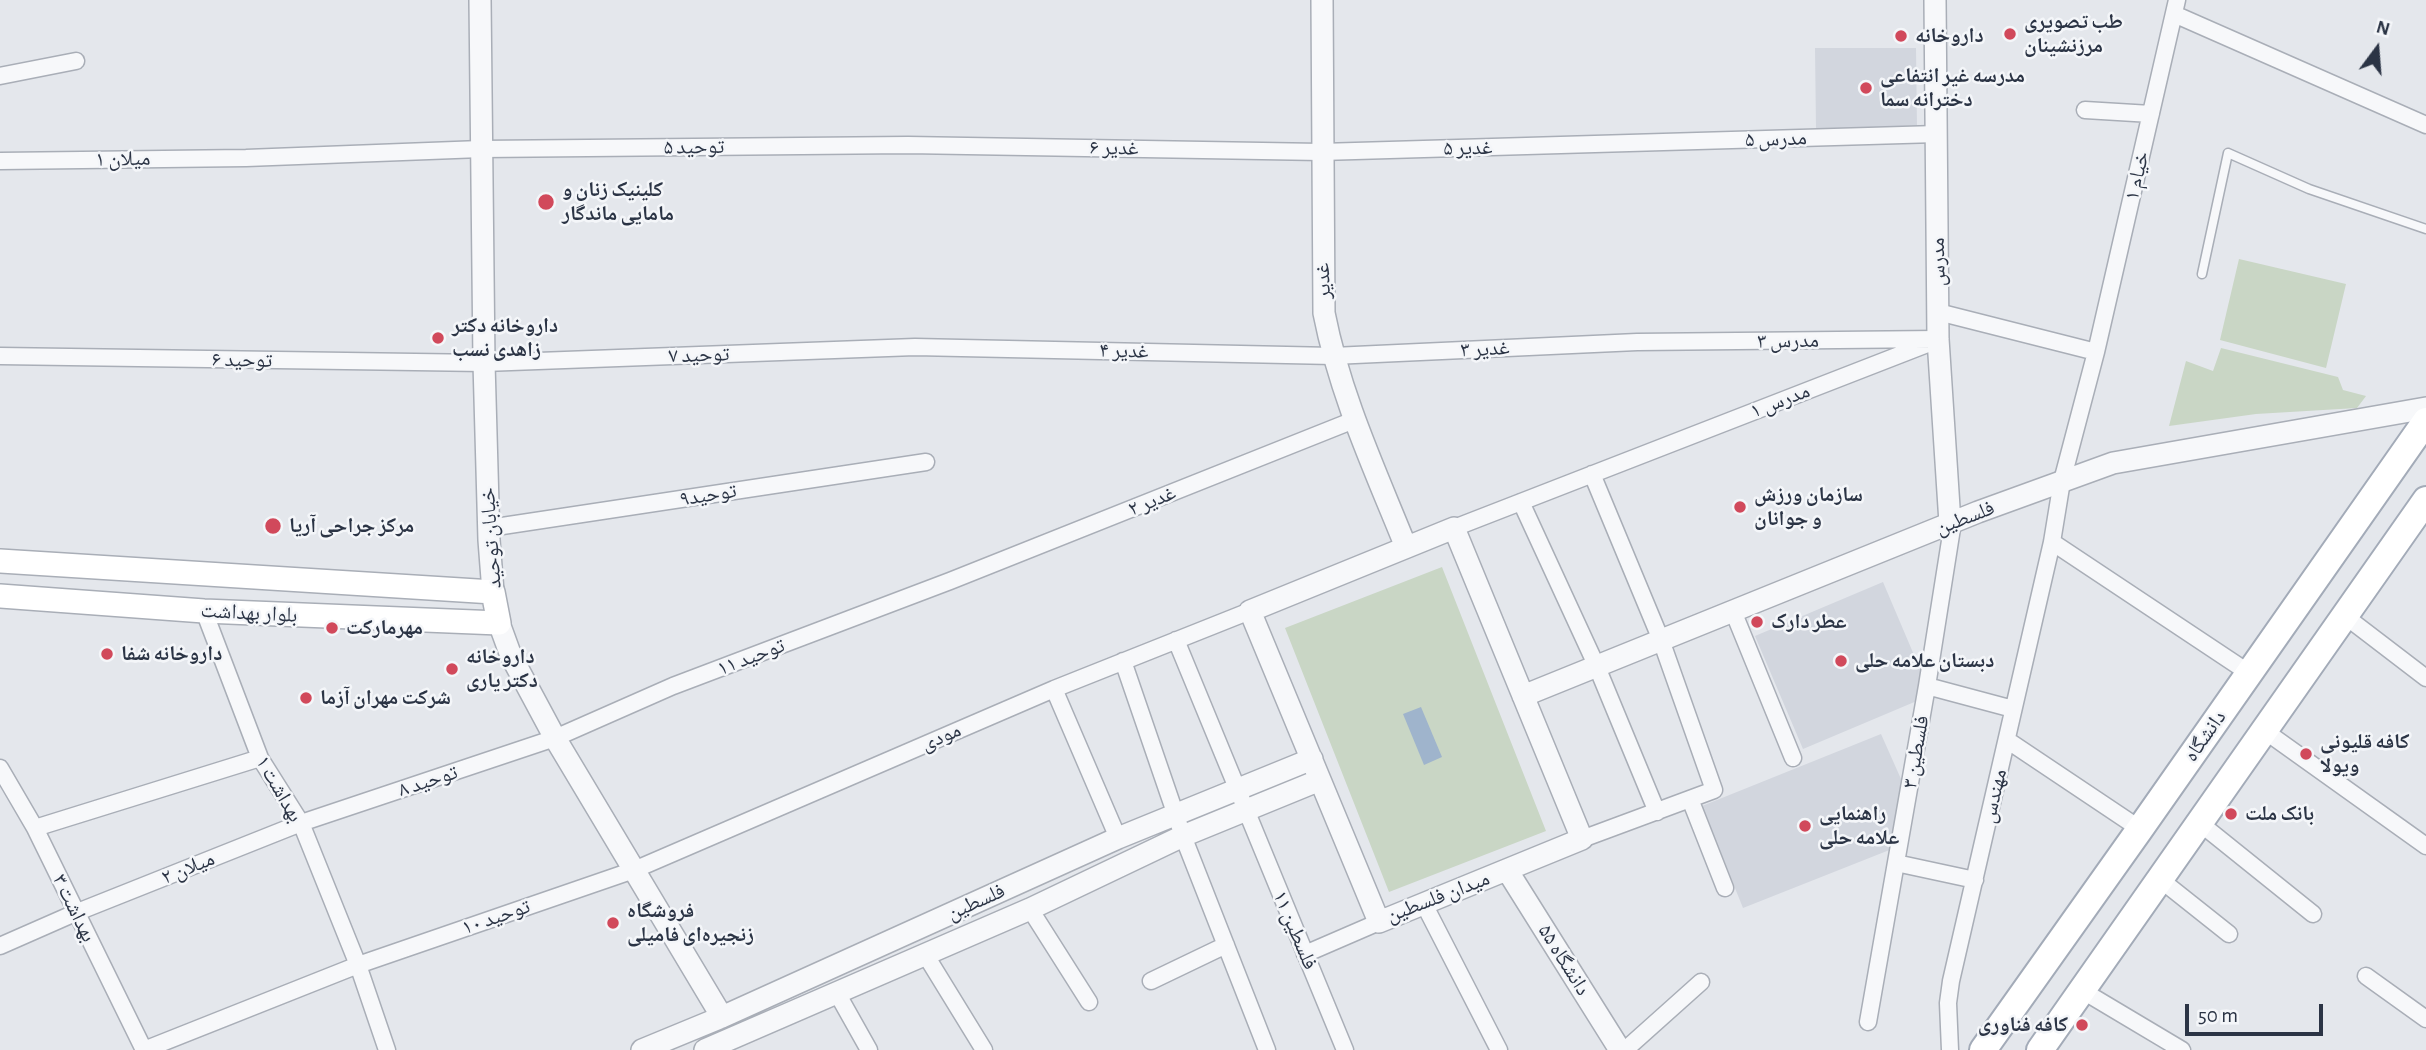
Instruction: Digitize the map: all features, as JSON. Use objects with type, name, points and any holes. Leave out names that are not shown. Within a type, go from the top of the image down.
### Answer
[{"type":"main road","name":"دانشگاه","points":[[1983,1050],[2426,421]]},
{"type":"main road","points":[[2040,1050],[2201,824],[2426,499]]},
{"type":"main road","name":"بلوار بهداشت","points":[[0,561],[493,592]]},
{"type":"main road","name":"خیابان توحید","points":[[493,592],[499,623]]},
{"type":"main road","name":"بلوار بهداشت","points":[[0,596],[204,611],[499,623]]},
{"type":"street","name":"خیابان توحید","points":[[480,0],[484,363],[493,592]]},
{"type":"street","name":"غدیر","points":[[1322,0],[1324,302],[1332,356],[1354,420],[1406,547]]},
{"type":"street","name":"مدرس","points":[[1935,0],[1938,339],[1951,522]]},
{"type":"street","name":"خیام ۱","points":[[2062,481],[2096,352],[2175,7]]},
{"type":"street","points":[[2175,7],[2426,125]]},
{"type":"street","points":[[0,76],[76,61]]},
{"type":"street","points":[[2085,110],[2151,114]]},
{"type":"street","name":"مدرس ۵","points":[[1615,145],[1937,134]]},
{"type":"street","name":"توحید ۵","points":[[246,158],[481,149],[908,145]]},
{"type":"street","name":"غدیر ۶","points":[[908,145],[1321,152]]},
{"type":"street","name":"غدیر ۵","points":[[1321,152],[1615,145]]},
{"type":"street","name":"میلان ۱","points":[[0,160],[246,158]]},
{"type":"street","points":[[1938,312],[2096,352]]},
{"type":"street","name":"مدرس ۳","points":[[1637,342],[1938,339]]},
{"type":"street","name":"مدرس ۱","points":[[1454,528],[1938,339]]},
{"type":"street","name":"غدیر ۳","points":[[1332,356],[1637,342]]},
{"type":"street","name":"توحید ۷","points":[[484,363],[915,347]]},
{"type":"street","name":"غدیر ۴","points":[[915,347],[1332,356]]},
{"type":"street","name":"توحید ۶","points":[[0,356],[484,363]]},
{"type":"street","name":"فلسطین","points":[[1523,696],[1951,522],[2113,463],[2426,408]]},
{"type":"street","name":"غدیر ۲","points":[[950,582],[1354,420]]},
{"type":"street","name":"توحید۹","points":[[489,528],[926,462]]},
{"type":"street","points":[[1250,611],[1454,528],[1582,839],[1714,790],[1661,640],[1592,474]]},
{"type":"street","name":"مهندس","points":[[1950,1050],[1948,1003],[1951,981],[2052,542],[2062,481]]},
{"type":"street","points":[[1521,502],[1597,667],[1657,811]]},
{"type":"street","name":"فلسطین ۳","points":[[1868,1022],[1927,686],[1951,522]]},
{"type":"street","points":[[2052,542],[2249,673]]},
{"type":"street","name":"توحید ۱۱","points":[[555,738],[673,686],[950,582]]},
{"type":"street","name":"بهداشت ۱","points":[[204,611],[260,758],[300,823],[358,965],[387,1050]]},
{"type":"street","name":"مودی","points":[[634,870],[1054,689],[1250,611]]},
{"type":"street","name":"میدان فلسطین","points":[[1250,611],[1379,922],[1582,839]]},
{"type":"street","points":[[1733,611],[1793,758]]},
{"type":"street","points":[[2345,616],[2426,678]]},
{"type":"street","name":"خیابان توحید","points":[[499,623],[511,656],[555,738],[722,1017]]},
{"type":"street","name":"فلسطین ۱۱","points":[[1176,640],[1345,1050]]},
{"type":"street","points":[[1124,661],[1175,815],[1226,945],[1261,1048]]},
{"type":"street","points":[[1927,686],[2013,709]]},
{"type":"street","points":[[1054,689],[1118,838]]},
{"type":"street","points":[[2266,731],[2426,846]]},
{"type":"street","name":"توحید ۸","points":[[300,823],[555,738]]},
{"type":"street","points":[[2007,740],[2140,829]]},
{"type":"street","points":[[35,828],[260,758]]},
{"type":"street","name":"فلسطین","points":[[642,1050],[722,1017],[1118,838],[1311,759]]},
{"type":"street","name":"بهداشت ۳","points":[[0,768],[35,828],[144,1050]]},
{"type":"street","name":"فلسطین","points":[[705,1050],[1030,909],[1183,836],[1320,780]]},
{"type":"street","points":[[1690,799],[1725,888]]},
{"type":"street","name":"میلان ۲","points":[[0,946],[300,823]]},
{"type":"street","points":[[2201,824],[2313,914]]},
{"type":"street","points":[[1896,863],[1975,880]]},
{"type":"street","name":"توحید ۱۰","points":[[144,1050],[358,965],[634,870]]},
{"type":"street","name":"دانشگاه ۵۵","points":[[1507,870],[1620,1050]]},
{"type":"street","points":[[2161,880],[2229,934]]},
{"type":"street","points":[[1424,904],[1499,1050]]},
{"type":"street","points":[[1030,909],[1089,1002]]},
{"type":"street","points":[[1305,954],[1379,922]]},
{"type":"street","points":[[1151,981],[1226,945]]},
{"type":"street","points":[[925,954],[984,1050]]},
{"type":"street","points":[[2366,976],[2426,1019]]},
{"type":"street","points":[[1625,1050],[1701,982]]},
{"type":"street","points":[[2084,991],[2182,1050]]},
{"type":"street","points":[[837,993],[869,1050]]},
{"type":"lane","points":[[2203,274],[2228,153],[2309,189],[2426,229]]},
{"type":"shaded area","name":"مدرسه غیر انتفاعی دخترانه سما","points":[[1815,48],[1916,48],[1917,128],[1816,128]]},
{"type":"shaded area","name":"دبستان علامه حلی","points":[[1883,582],[1931,695],[1803,749],[1755,636]]},
{"type":"shaded area","name":"راهنمایی علامه حلی","points":[[1881,734],[1901,779],[1911,772],[1897,847],[1743,908],[1702,806]]},
{"type":"green space","points":[[2239,259],[2346,284],[2326,368],[2220,340]]},
{"type":"green space","points":[[2221,348],[2338,377],[2343,390],[2366,396],[2357,408],[2256,414],[2169,426],[2186,361],[2213,371]]},
{"type":"green space","points":[[1442,567],[1546,831],[1389,892],[1285,628]]},
{"type":"water","points":[[1421,707],[1442,757],[1424,765],[1403,714]]},
{"type":"place","name":"طب تصویری مرزنشینان","points":[[2010,34]]},
{"type":"place","name":"داروخانه","points":[[1901,36]]},
{"type":"place","name":"مدرسه غیر انتفاعی دخترانه سما","points":[[1866,88]]},
{"type":"place","name":"کلینیک زنان و مامایی ماندگار","points":[[546,202]]},
{"type":"place","name":"داروخانه دکتر زاهدی نسب","points":[[438,338]]},
{"type":"place","name":"سازمان ورزش و جوانان","points":[[1740,507]]},
{"type":"place","name":"مرکز جراحی آریا","points":[[273,526]]},
{"type":"place","name":"عطر دارک","points":[[1757,622]]},
{"type":"place","name":"مهرمارکت","points":[[332,628]]},
{"type":"place","name":"داروخانه شفا","points":[[107,654]]},
{"type":"place","name":"دبستان علامه حلی","points":[[1841,661]]},
{"type":"place","name":"داروخانه دکتر یاری","points":[[452,669]]},
{"type":"place","name":"شرکت مهران آزما","points":[[306,698]]},
{"type":"place","name":"کافه قلیونی ویولا","points":[[2306,754]]},
{"type":"place","name":"بانک ملت","points":[[2231,814]]},
{"type":"place","name":"راهنمایی علامه حلی","points":[[1805,826]]},
{"type":"place","name":"فروشگاه زنجیره‌ای فامیلی","points":[[613,923]]},
{"type":"place","name":"کافه فناوری","points":[[2082,1025]]}]
